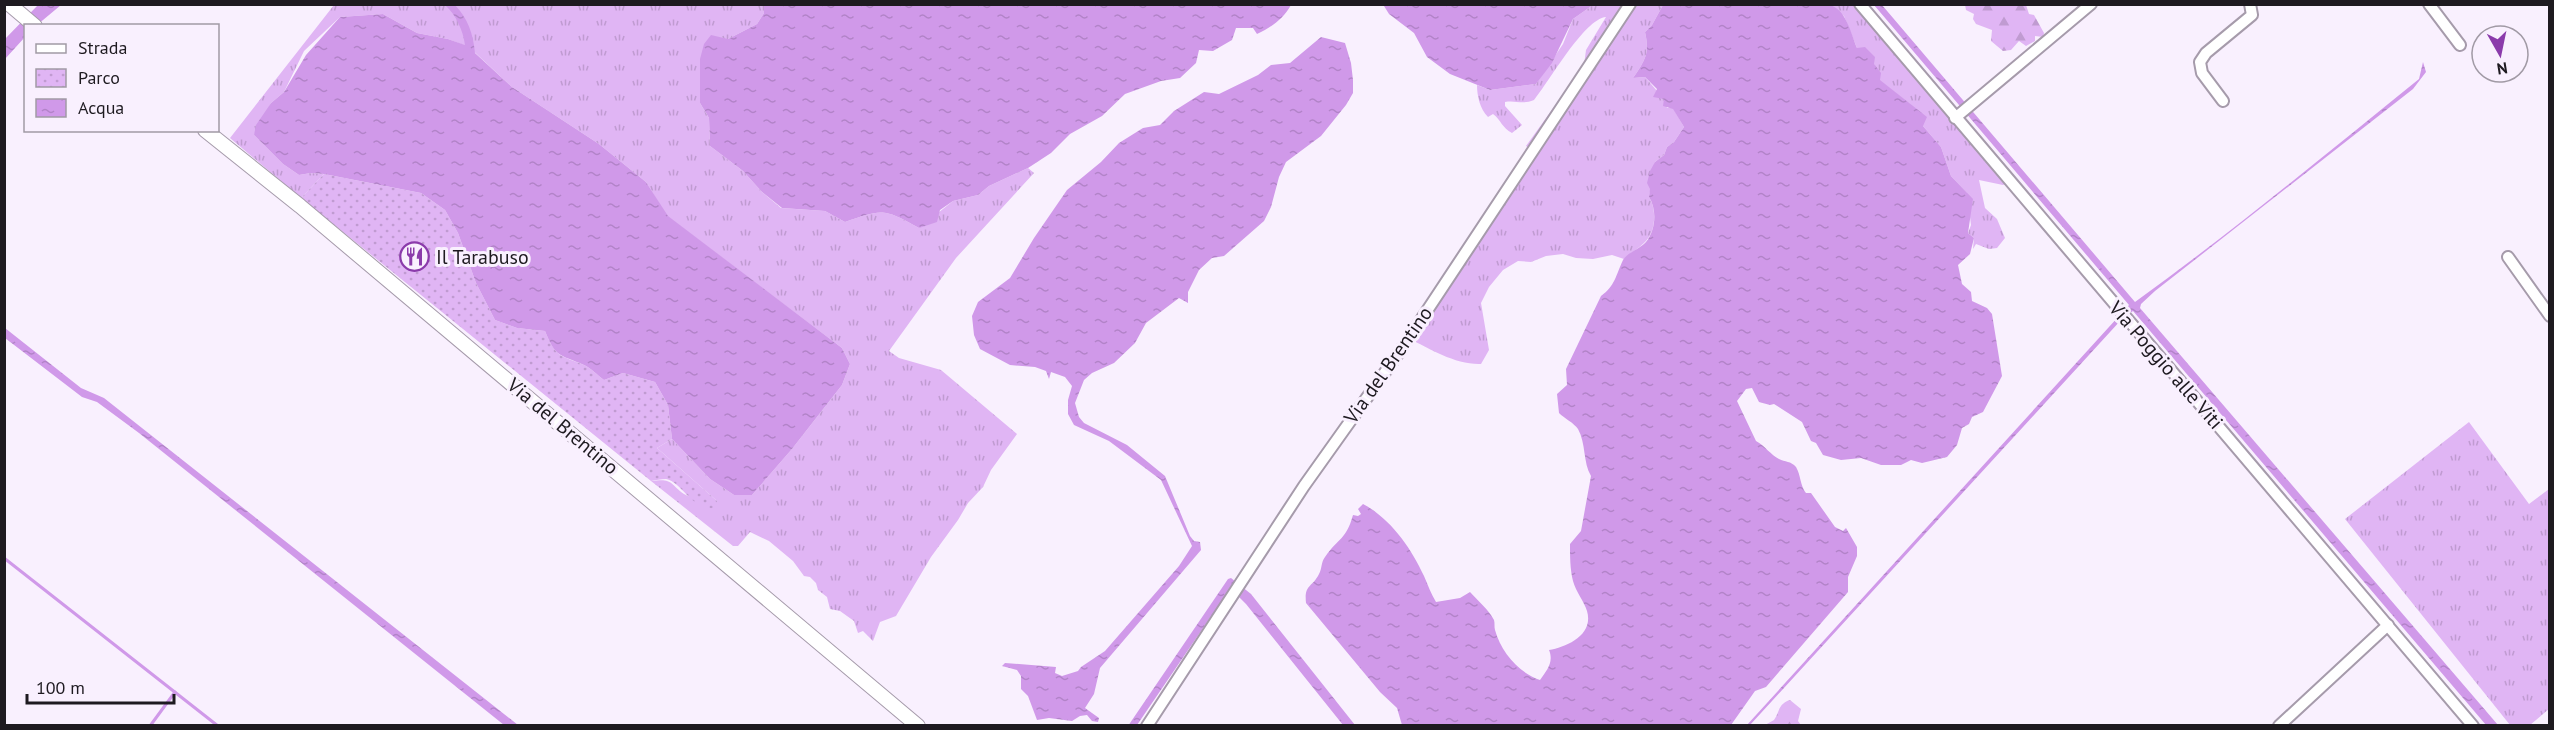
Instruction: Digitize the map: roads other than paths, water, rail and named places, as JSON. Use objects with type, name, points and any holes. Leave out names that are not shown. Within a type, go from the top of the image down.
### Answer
[{"type":"street","name":"Via del Brentino","points":[[1147,726],[1316,468],[1402,347],[1630,4]]},
{"type":"street","name":"Via Poggio alle Viti","points":[[1860,4],[1962,112],[2118,309],[2473,726]]},
{"type":"street","points":[[1962,112],[2091,4]]},
{"type":"street","points":[[2223,101],[2202,73],[2200,62],[2206,53],[2252,15],[2250,4]]},
{"type":"street","points":[[2429,4],[2460,45]]},
{"type":"street","points":[[12,7],[33,24]]},
{"type":"street","name":"Via del Brentino","points":[[208,132],[300,206],[918,726]]},
{"type":"street","points":[[2508,257],[2550,316]]},
{"type":"street","points":[[2279,726],[2388,625]]},
{"type":"water","points":[[764,4],[1291,5],[1277,22],[1257,34],[1253,28],[1236,28],[1232,40],[1213,51],[1199,50],[1196,63],[1180,78],[1161,81],[1125,94],[1102,116],[1070,134],[1051,153],[1028,168],[989,186],[978,195],[953,201],[940,210],[937,222],[919,228],[890,214],[876,213],[845,222],[825,211],[782,208],[762,192],[743,171],[710,146],[709,118],[700,103],[700,59],[704,44],[711,35],[728,39],[757,24],[764,13]]},
{"type":"water","points":[[1593,4],[1573,19],[1552,63],[1536,84],[1490,90],[1450,74],[1427,57],[1414,33],[1389,14],[1384,6],[1378,5]]},
{"type":"water","points":[[38,5],[61,5],[38,24],[24,24],[24,38],[5,59],[4,40]]},
{"type":"water","points":[[445,5],[455,5],[460,10],[469,27],[475,53],[512,87],[599,144],[646,182],[668,216],[842,348],[850,364],[842,385],[792,449],[752,495],[734,495],[710,479],[672,439],[668,405],[655,382],[623,373],[604,380],[587,366],[559,354],[552,346],[545,331],[517,328],[495,320],[476,283],[458,233],[445,210],[421,193],[324,174],[299,175],[283,164],[254,135],[256,125],[271,103],[284,92],[306,55],[340,17],[383,14],[417,33],[465,45],[458,23]]},
{"type":"water","points":[[1663,5],[1829,5],[1835,7],[1844,16],[1857,48],[1865,47],[1875,57],[1874,64],[1881,73],[1880,80],[1927,117],[1923,126],[1941,147],[1951,176],[1973,199],[1968,233],[1974,238],[1970,254],[1958,265],[1962,284],[1971,292],[1972,301],[1987,308],[1992,314],[2002,376],[1983,412],[1972,417],[1969,424],[1962,428],[1957,445],[1947,457],[1922,463],[1911,460],[1901,465],[1881,465],[1861,458],[1841,460],[1823,455],[1816,443],[1811,441],[1802,422],[1774,404],[1759,402],[1752,388],[1746,389],[1737,401],[1756,441],[1776,457],[1796,467],[1806,493],[1811,493],[1835,527],[1843,531],[1846,528],[1857,547],[1857,556],[1848,577],[1848,592],[1766,687],[1755,691],[1731,725],[1402,725],[1397,708],[1380,692],[1306,603],[1307,589],[1319,574],[1324,559],[1345,534],[1353,515],[1361,514],[1358,509],[1363,504],[1383,518],[1399,535],[1419,565],[1436,602],[1460,598],[1470,592],[1492,616],[1498,638],[1506,654],[1532,677],[1540,680],[1545,673],[1550,662],[1549,650],[1571,643],[1583,633],[1587,627],[1587,611],[1573,581],[1570,544],[1581,531],[1591,476],[1581,435],[1576,427],[1559,413],[1557,394],[1567,385],[1566,369],[1601,296],[1612,284],[1625,257],[1643,244],[1652,232],[1653,207],[1647,183],[1650,171],[1684,127],[1673,109],[1663,106],[1664,99],[1653,97],[1657,89],[1645,77],[1633,78],[1645,56],[1647,46],[1645,32],[1652,25]]},
{"type":"water","points":[[1874,5],[1882,5],[2135,302],[2243,220],[2419,79],[2423,62],[2426,72],[2413,89],[2155,291],[2141,304],[2140,308],[2498,725],[2486,725],[2133,311],[2121,320],[1750,725],[1746,726],[2129,305]]},
{"type":"water","points":[[1321,37],[1345,43],[1353,80],[1353,93],[1346,105],[1321,136],[1286,162],[1264,221],[1224,256],[1212,258],[1199,270],[1188,292],[1188,303],[1179,298],[1146,323],[1135,343],[1114,363],[1092,373],[1084,380],[1075,403],[1079,417],[1084,423],[1127,445],[1165,476],[1190,536],[1194,541],[1200,542],[1201,550],[1100,668],[1094,694],[1085,708],[1099,718],[1098,722],[1092,721],[1087,715],[1072,721],[1049,718],[1037,720],[1028,696],[1021,689],[1021,676],[1017,670],[1002,666],[1005,663],[1056,667],[1055,673],[1062,676],[1078,671],[1105,651],[1179,566],[1192,546],[1161,480],[1109,441],[1074,425],[1068,414],[1068,400],[1072,386],[1065,377],[1051,372],[1049,379],[1046,371],[1035,367],[1010,365],[980,349],[974,335],[972,316],[978,302],[1010,278],[1067,190],[1101,162],[1119,143],[1143,128],[1160,125],[1174,111],[1204,92],[1219,94],[1258,75],[1271,65],[1290,63]]},
{"type":"water","points":[[5,328],[81,388],[104,398],[518,725],[504,725],[139,433],[97,402],[82,397],[5,338]]},
{"type":"water","points":[[1231,578],[1251,594],[1355,725],[1343,725],[1246,604],[1232,590],[1229,590],[1137,725],[1128,726],[1228,579]]},
{"type":"waterway","points":[[4,558],[218,726]]},
{"type":"waterway","points":[[150,726],[175,692]]},
{"type":"place","name":"Il Tarabuso","points":[[415,257]]}]
